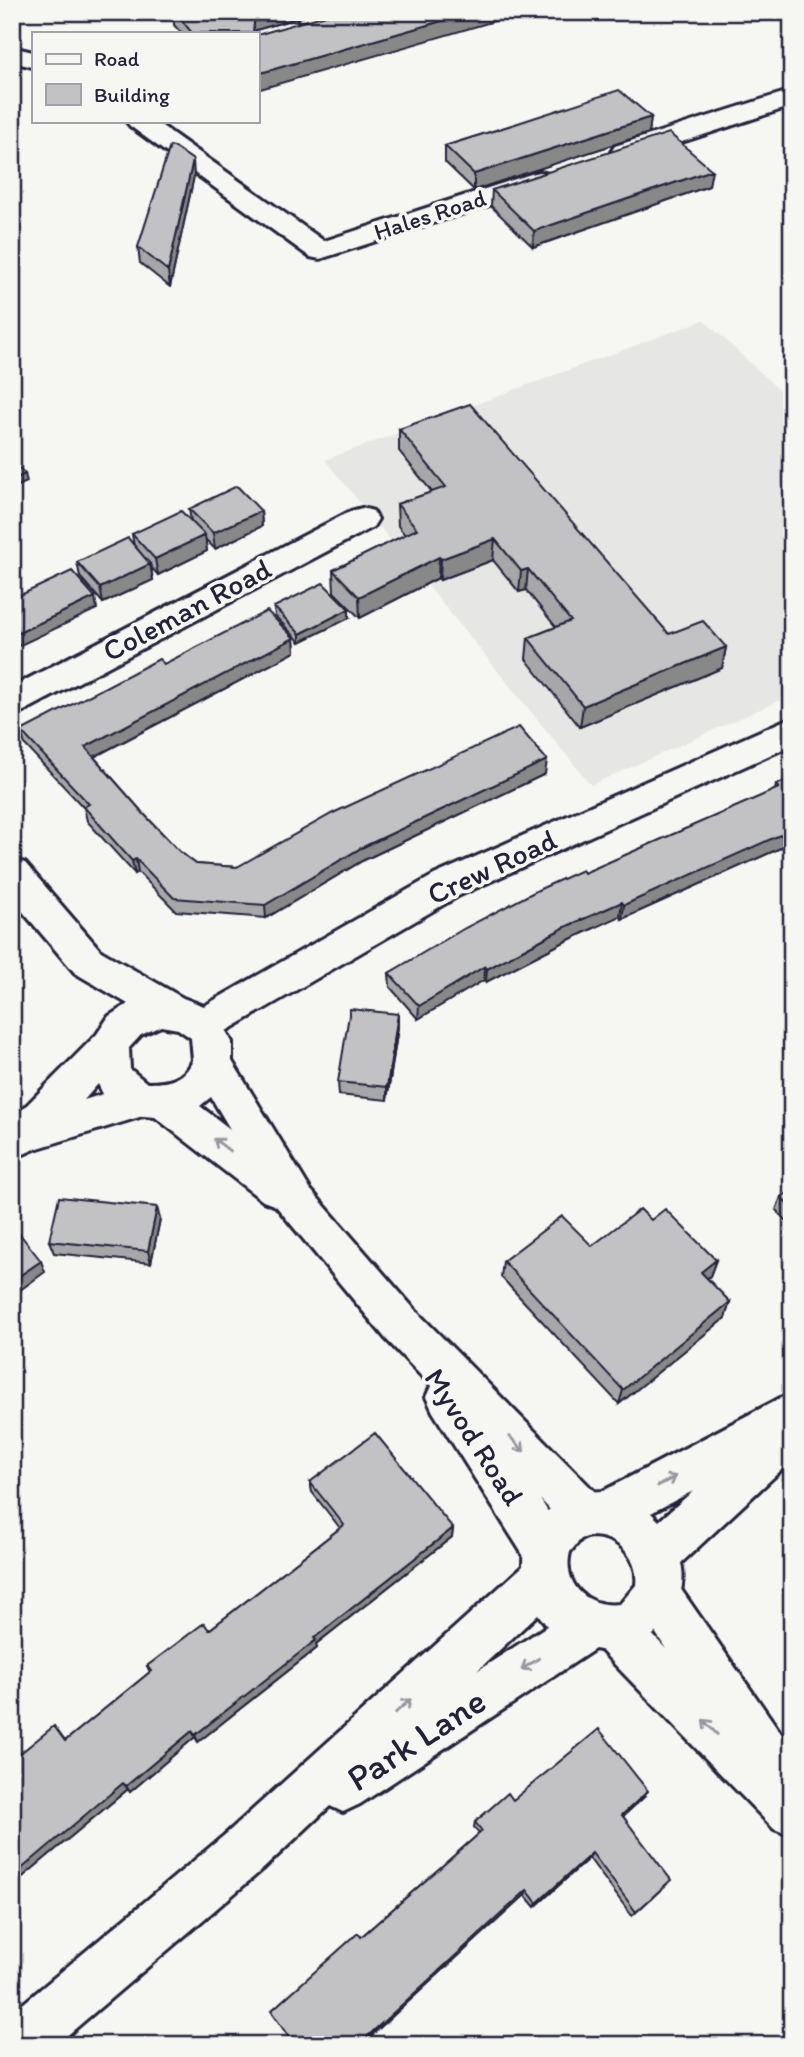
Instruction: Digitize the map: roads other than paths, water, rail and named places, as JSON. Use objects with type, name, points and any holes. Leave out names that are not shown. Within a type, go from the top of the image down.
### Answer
[{"type":"street","points":[[305,22],[342,16]]},
{"type":"street","points":[[12,54],[32,60]]},
{"type":"street","points":[[595,162],[792,98]]},
{"type":"street","name":"Hales Road","points":[[140,122],[320,251],[569,170]]},
{"type":"street","name":"Coleman Road","points":[[12,702],[362,519]]},
{"type":"street","name":"Crew Road","points":[[188,1018],[447,885],[792,730]]},
{"type":"street","points":[[12,873],[88,962],[188,1018],[212,1038],[215,1051],[213,1065],[205,1080],[187,1094],[154,1100],[19,1138]]},
{"type":"street","points":[[88,962],[112,1042],[109,1070],[125,1091],[154,1100]]},
{"type":"street","points":[[19,1138],[112,1042],[124,1026],[143,1014],[188,1018]]},
{"type":"street","name":"Myvod Road","points":[[213,1065],[296,1202],[401,1325],[596,1514]]},
{"type":"street","name":"Myvod Road","points":[[154,1100],[296,1202]]},
{"type":"street","name":"Myvod Road","points":[[401,1325],[545,1563]]},
{"type":"street","points":[[792,1413],[596,1514],[568,1523],[554,1534],[545,1563],[551,1596],[567,1616],[600,1628],[792,1811]]},
{"type":"street","points":[[600,1628],[633,1623],[649,1609],[657,1574],[792,1430]]},
{"type":"street","points":[[596,1514],[626,1521],[644,1535],[657,1574],[792,1791]]},
{"type":"street","name":"Park Lane","points":[[15,2045],[245,1851],[545,1563]]},
{"type":"street","name":"Park Lane","points":[[245,1851],[600,1628]]}]
